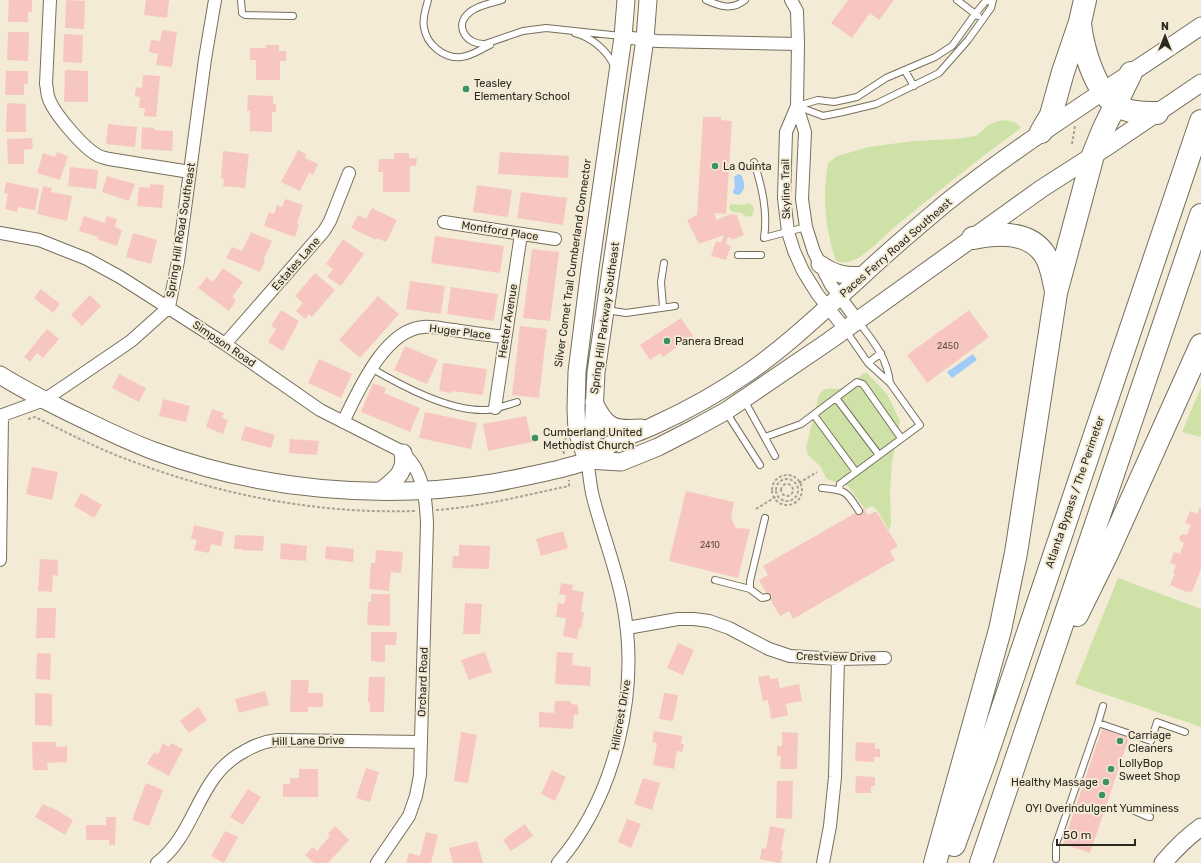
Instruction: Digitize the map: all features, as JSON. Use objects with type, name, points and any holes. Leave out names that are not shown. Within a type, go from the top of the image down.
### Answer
[{"type":"highway","points":[[1041,132],[1051,115],[1062,72],[1080,22],[1085,0]]},
{"type":"highway","points":[[1080,22],[1082,42],[1085,52],[1090,65],[1109,98],[1125,110],[1157,113]]},
{"type":"highway","points":[[935,863],[998,638],[1015,561],[1056,293],[1102,149],[1109,98],[1131,73]]},
{"type":"highway","name":"Atlanta Bypass / The Perimeter","points":[[947,863],[987,753],[1201,121]]},
{"type":"highway","points":[[981,863],[1201,215]]},
{"type":"highway","points":[[973,238],[991,235],[1007,235],[1015,236],[1030,242],[1044,254],[1050,265],[1056,293]]},
{"type":"highway","points":[[1039,692],[1108,554],[1201,345]]},
{"type":"main road","name":"Spring Hill Parkway Southeast","points":[[587,460],[577,431],[576,409],[578,372],[623,37],[626,0]]},
{"type":"main road","name":"Spring Hill Parkway Southeast","points":[[587,460],[593,433],[596,372],[645,39],[648,0]]},
{"type":"main road","points":[[1131,73],[1201,26]]},
{"type":"main road","name":"Paces Ferry Road Southeast","points":[[587,460],[621,462],[658,447],[695,428],[744,399],[851,325],[1041,189],[1201,83]]},
{"type":"main road","name":"Paces Ferry Road Southeast","points":[[0,375],[44,400],[155,452],[251,477],[305,486],[352,491],[381,491],[423,490],[484,484],[532,476],[587,460],[614,442],[650,428],[711,396],[749,372],[788,342],[910,232],[947,203],[1041,132],[1109,98]]},
{"type":"main road","points":[[820,264],[828,270],[841,275],[863,275]]},
{"type":"main road","points":[[594,402],[602,417],[613,427],[623,430],[650,428]]},
{"type":"main road","points":[[381,491],[403,469],[404,461],[402,453]]},
{"type":"main road","points":[[1163,863],[1190,834],[1201,826]]},
{"type":"street","points":[[50,0],[46,84],[48,97],[62,120],[86,147],[97,155],[116,160],[190,172]]},
{"type":"street","name":"Spring Hill Road Southeast","points":[[1,416],[44,400],[132,341],[168,307],[178,261],[205,59],[215,0]]},
{"type":"street","name":"Skyline Trail","points":[[791,0],[797,11],[797,106],[805,132],[802,199],[806,227],[810,242],[820,264],[833,302],[851,325]]},
{"type":"street","points":[[623,37],[657,40],[798,44]]},
{"type":"street","name":"Skyline Trail","points":[[797,106],[786,132],[784,198],[788,232],[803,272],[818,295],[833,302]]},
{"type":"street","name":"Estates Lane","points":[[225,344],[324,231],[330,221],[348,173]]},
{"type":"street","name":"Montford Place","points":[[444,222],[555,239]]},
{"type":"street","name":"Simpson Road","points":[[0,233],[39,240],[87,259],[120,277],[225,344],[320,410],[402,453],[413,464],[417,471],[423,490]]},
{"type":"street","name":"Hester Avenue","points":[[495,408],[521,234]]},
{"type":"street","name":"Huger Place","points":[[343,422],[371,368],[399,337],[410,331],[418,328],[433,327],[505,338]]},
{"type":"street","points":[[0,560],[1,416]]},
{"type":"street","name":"Hillcrest Drive","points":[[558,863],[569,850],[589,818],[604,786],[612,763],[622,721],[628,685],[629,649],[627,628],[620,591],[592,493],[587,460]]},
{"type":"street","name":"Orchard Road","points":[[377,863],[409,816],[414,803],[420,775],[427,539],[426,510],[423,490]]},
{"type":"street","name":"Crestview Drive","points":[[627,628],[678,619],[694,618],[709,621],[729,628],[769,649],[790,656],[838,659],[885,658]]},
{"type":"street","points":[[823,863],[830,826],[835,777],[838,659]]},
{"type":"street","name":"Hill Lane Drive","points":[[157,863],[165,857],[176,844],[214,776],[227,762],[247,749],[269,741],[291,739],[421,742]]},
{"type":"lane","points":[[241,0],[241,10],[245,15],[294,16]]},
{"type":"lane","points":[[428,0],[423,20],[425,33],[432,45],[444,54],[462,57],[472,54],[504,38]]},
{"type":"lane","points":[[502,0],[471,11],[465,16],[462,29],[467,39],[479,44],[485,44],[535,29],[558,29],[623,37]]},
{"type":"lane","points":[[706,0],[720,6],[730,6],[742,3],[745,0]]},
{"type":"lane","points":[[957,0],[982,20]]},
{"type":"lane","points":[[797,106],[818,100],[834,102],[857,97],[886,78],[935,57],[952,46],[975,14],[985,2],[989,0]]},
{"type":"lane","points":[[797,106],[823,116],[876,104],[939,73],[957,54],[991,8],[994,0]]},
{"type":"lane","points":[[558,29],[578,34],[598,46],[610,57],[618,75]]},
{"type":"lane","points":[[905,71],[914,86]]},
{"type":"lane","points":[[754,162],[762,184],[766,224],[764,238],[806,227]]},
{"type":"lane","points":[[738,255],[761,255]]},
{"type":"lane","points":[[663,307],[661,282],[664,263]]},
{"type":"lane","points":[[605,310],[626,313],[675,306]]},
{"type":"lane","points":[[851,325],[881,353],[888,370],[890,383]]},
{"type":"lane","points":[[839,490],[840,484],[920,425],[890,383],[868,363],[851,325]]},
{"type":"lane","points":[[868,363],[881,353]]},
{"type":"lane","points":[[371,368],[436,400],[468,408],[478,410],[495,408],[517,402]]},
{"type":"lane","points":[[765,437],[801,424],[858,382],[862,384],[901,438]]},
{"type":"lane","points":[[836,398],[879,455]]},
{"type":"lane","points":[[744,399],[775,456]]},
{"type":"lane","points":[[726,410],[760,465]]},
{"type":"lane","points":[[814,414],[856,472]]},
{"type":"lane","points":[[822,488],[839,490],[848,494],[859,511]]},
{"type":"lane","points":[[750,589],[750,581],[765,518]]},
{"type":"lane","points":[[714,580],[750,589],[762,598],[767,597]]},
{"type":"lane","points":[[1056,859],[1056,844],[1104,706]]},
{"type":"lane","points":[[1098,723],[1151,741],[1157,722],[1185,732]]},
{"type":"lane","points":[[1128,808],[1150,817]]},
{"type":"path","points":[[1072,144],[1075,125]]},
{"type":"path","points":[[14,412],[22,420],[35,417],[95,446],[133,462],[177,477],[248,496],[321,508],[390,511],[426,510],[496,502],[569,486],[567,467],[562,445],[566,437]]},
{"type":"path","points":[[796,484],[817,472]]},
{"type":"path","points":[[790,476],[795,478],[799,483],[802,491],[801,496],[794,504],[780,504],[774,498],[772,488],[780,477],[790,476]]},
{"type":"path","points":[[788,479],[796,484],[798,491],[797,496],[792,501],[784,502],[777,496],[775,490],[776,486],[781,480],[788,479]]},
{"type":"path","points":[[781,480],[783,484]]},
{"type":"path","points":[[783,484],[789,484],[792,486],[793,490]]},
{"type":"path","points":[[783,484],[780,490],[784,495]]},
{"type":"path","points":[[793,490],[798,491]]},
{"type":"path","points":[[784,495],[790,495],[793,490]]},
{"type":"path","points":[[782,500],[784,495]]},
{"type":"path","points":[[756,509],[777,496]]},
{"type":"green space","points":[[1002,120],[1015,122],[1021,128],[893,228],[866,253],[850,262],[836,261],[827,225],[825,188],[828,163],[837,156],[869,147],[913,141],[955,139],[976,136],[990,124]]},
{"type":"green space","points":[[750,203],[754,210],[752,216],[750,217],[731,211],[729,207],[731,204],[741,205]]},
{"type":"green space","points":[[864,373],[867,373],[887,394],[900,421],[892,462],[890,491],[891,524],[889,530],[873,506],[865,509],[848,486],[826,478],[820,466],[808,455],[806,448],[819,395],[827,389],[838,389],[845,387]]},
{"type":"green space","points":[[1201,387],[1201,437],[1182,432]]},
{"type":"green space","points":[[1118,578],[1201,609],[1201,727],[1075,684]]},
{"type":"water","points":[[738,174],[741,175],[744,186],[743,191],[739,195],[734,194],[733,191],[735,187],[734,177]]},
{"type":"water","points":[[973,354],[977,360],[952,378],[947,372]]},
{"type":"building","points":[[9,0],[32,0],[32,12],[28,12],[28,22],[8,22]]},
{"type":"building","points":[[66,0],[85,1],[84,29],[65,28]]},
{"type":"building","points":[[146,0],[169,0],[167,18],[144,15]]},
{"type":"building","points":[[848,0],[894,0],[879,20],[870,13],[852,38],[831,23]]},
{"type":"building","points":[[162,30],[177,32],[172,67],[156,65],[158,54],[149,52],[151,40],[160,41]]},
{"type":"building","points":[[8,32],[29,32],[28,61],[7,60]]},
{"type":"building","points":[[64,34],[83,35],[82,63],[63,62]]},
{"type":"building","points":[[266,45],[279,45],[279,51],[286,51],[286,61],[280,61],[280,80],[256,80],[256,60],[250,60],[250,48],[266,48]]},
{"type":"building","points":[[65,70],[88,71],[88,102],[64,102]]},
{"type":"building","points":[[6,71],[28,71],[28,84],[24,84],[24,95],[5,95]]},
{"type":"building","points":[[143,75],[160,76],[156,117],[144,116],[145,108],[139,108],[140,97],[135,96],[136,87],[142,88]]},
{"type":"building","points":[[248,95],[273,96],[273,104],[276,104],[276,112],[272,112],[272,132],[250,131],[250,111],[247,111]]},
{"type":"building","points":[[7,103],[26,104],[26,132],[6,132]]},
{"type":"building","name":"La Quinta","points":[[703,117],[721,117],[721,120],[732,121],[726,214],[715,213],[715,216],[717,220],[730,214],[737,215],[744,235],[732,240],[728,237],[726,244],[731,246],[726,260],[711,256],[716,241],[721,243],[724,235],[699,244],[687,220],[697,215]]},
{"type":"building","points":[[108,124],[137,127],[135,147],[106,144]]},
{"type":"building","points":[[142,127],[154,128],[154,130],[173,131],[172,151],[141,149]]},
{"type":"building","points":[[32,138],[33,149],[24,150],[24,164],[8,164],[7,139]]},
{"type":"building","points":[[298,150],[306,154],[305,158],[318,164],[313,175],[309,173],[300,191],[281,182]]},
{"type":"building","points":[[223,151],[249,154],[245,188],[223,186],[224,179],[221,178]]},
{"type":"building","points":[[57,152],[68,156],[60,180],[37,173],[43,153],[55,157]]},
{"type":"building","points":[[500,152],[569,156],[568,178],[498,174]]},
{"type":"building","points":[[394,153],[409,153],[409,158],[417,158],[416,166],[410,166],[410,192],[383,192],[383,172],[378,172],[379,159],[394,159]]},
{"type":"building","points":[[70,167],[98,170],[96,189],[68,186]]},
{"type":"building","points":[[107,176],[135,184],[129,201],[102,192]]},
{"type":"building","points":[[6,182],[39,189],[35,210],[18,207],[17,212],[5,209],[8,194],[4,193]]},
{"type":"building","points":[[150,184],[164,185],[162,208],[137,206],[139,187],[150,188]]},
{"type":"building","points":[[477,185],[512,190],[508,217],[473,212]]},
{"type":"building","points":[[43,186],[52,188],[51,192],[72,196],[67,221],[37,214]]},
{"type":"building","points":[[521,192],[567,198],[563,225],[517,218]]},
{"type":"building","points":[[285,199],[303,205],[297,223],[299,224],[295,237],[264,226],[269,212],[274,214],[277,205],[282,207]]},
{"type":"building","points":[[372,208],[397,220],[386,242],[377,238],[376,240],[351,228],[358,215],[366,219]]},
{"type":"building","points":[[84,216],[105,223],[107,216],[117,219],[115,227],[122,230],[117,246],[97,239],[98,237],[79,231]]},
{"type":"building","points":[[251,232],[272,241],[260,272],[226,258],[232,247],[242,251]]},
{"type":"building","points":[[133,233],[157,240],[151,264],[126,257]]},
{"type":"building","points":[[435,236],[504,246],[500,273],[431,263]]},
{"type":"building","points":[[343,239],[364,254],[341,286],[327,277],[333,269],[326,264]]},
{"type":"building","points":[[532,249],[559,252],[550,321],[523,318]]},
{"type":"building","points":[[223,268],[243,282],[232,297],[236,300],[229,311],[198,288],[207,277],[213,282]]},
{"type":"building","points":[[315,273],[335,290],[312,317],[309,314],[305,319],[296,311],[303,303],[295,296]]},
{"type":"building","points":[[410,281],[445,286],[441,314],[406,309]]},
{"type":"building","points":[[451,287],[498,294],[494,321],[447,314]]},
{"type":"building","points":[[41,289],[60,304],[53,313],[34,298]]},
{"type":"building","points":[[90,295],[101,306],[82,326],[71,315]]},
{"type":"building","points":[[378,296],[399,314],[360,358],[339,340]]},
{"type":"building","points":[[281,310],[299,321],[283,351],[268,342],[276,329],[271,326]]},
{"type":"building","points":[[969,310],[989,337],[927,383],[907,355]]},
{"type":"building","name":"Panera Bread","points":[[681,318],[693,336],[663,357],[660,353],[650,360],[640,345]]},
{"type":"building","points":[[520,326],[547,329],[539,398],[512,395]]},
{"type":"building","points":[[47,329],[59,339],[43,358],[37,353],[30,362],[24,357]]},
{"type":"building","points":[[405,346],[438,360],[427,384],[394,370]]},
{"type":"building","points":[[319,359],[352,374],[341,398],[308,383]]},
{"type":"building","points":[[443,363],[487,369],[483,395],[439,391]]},
{"type":"building","points":[[119,374],[146,388],[139,402],[112,388]]},
{"type":"building","points":[[373,383],[386,388],[384,393],[420,408],[410,432],[361,412]]},
{"type":"building","points":[[163,399],[190,406],[186,422],[159,416]]},
{"type":"building","points":[[212,409],[224,413],[222,418],[228,420],[223,434],[206,427]]},
{"type":"building","points":[[425,412],[477,423],[471,449],[419,438]]},
{"type":"building","points":[[526,416],[532,442],[488,451],[483,424]]},
{"type":"building","points":[[245,426],[275,435],[271,448],[241,440]]},
{"type":"building","points":[[290,439],[319,441],[317,455],[289,453]]},
{"type":"building","points":[[32,467],[58,472],[52,500],[26,494]]},
{"type":"building","points":[[686,491],[734,502],[731,518],[736,528],[750,529],[738,578],[669,561]]},
{"type":"building","points":[[81,493],[102,505],[94,518],[74,506]]},
{"type":"building","points":[[1200,507],[1201,569],[1192,592],[1189,591],[1189,593],[1170,585],[1175,573],[1173,573],[1176,565],[1170,563],[1174,552],[1180,554],[1184,543],[1180,541],[1179,538],[1183,534],[1187,535],[1191,525],[1185,523],[1190,511],[1197,514]]},
{"type":"building","points":[[864,508],[868,515],[876,511],[898,546],[890,551],[895,560],[793,619],[789,611],[780,616],[759,580],[768,575],[763,566]]},
{"type":"building","points":[[194,525],[224,532],[221,546],[211,544],[209,553],[194,550],[197,540],[191,539]]},
{"type":"building","points":[[563,531],[568,548],[541,556],[536,539]]},
{"type":"building","points":[[235,535],[264,536],[263,551],[234,549]]},
{"type":"building","points":[[281,543],[307,546],[306,561],[280,559]]},
{"type":"building","points":[[459,545],[490,546],[489,569],[452,568],[453,556],[459,556]]},
{"type":"building","points":[[326,546],[354,549],[353,562],[325,559]]},
{"type":"building","points":[[376,550],[403,552],[401,573],[391,572],[389,591],[369,589],[371,563],[375,563]]},
{"type":"building","points":[[40,559],[58,560],[58,576],[53,575],[52,592],[38,591]]},
{"type":"building","points":[[561,583],[573,585],[572,590],[584,592],[581,612],[584,612],[581,629],[579,628],[577,639],[563,636],[566,618],[556,617],[558,603],[564,604],[566,595],[559,594]]},
{"type":"building","points":[[371,594],[390,594],[390,626],[367,625],[368,602],[371,602]]},
{"type":"building","points":[[465,603],[482,604],[480,634],[463,634]]},
{"type":"building","points":[[37,608],[56,608],[55,638],[36,638]]},
{"type":"building","points":[[371,632],[397,632],[396,645],[385,645],[385,662],[371,661]]},
{"type":"building","points":[[678,643],[694,650],[683,675],[667,668]]},
{"type":"building","points":[[485,652],[492,672],[469,680],[461,660]]},
{"type":"building","points":[[557,652],[573,653],[572,665],[591,667],[590,686],[555,684]]},
{"type":"building","points":[[37,653],[51,654],[50,680],[36,679]]},
{"type":"building","points":[[769,675],[770,679],[778,678],[780,688],[799,684],[802,701],[786,704],[788,715],[771,719],[768,700],[763,701],[758,677]]},
{"type":"building","points":[[369,677],[385,677],[384,712],[370,712],[370,703],[368,702]]},
{"type":"building","points":[[291,680],[309,680],[308,693],[323,693],[323,707],[308,707],[308,712],[290,712]]},
{"type":"building","points":[[265,691],[269,705],[239,713],[235,699]]},
{"type":"building","points":[[35,693],[52,694],[52,726],[35,725]]},
{"type":"building","points":[[664,693],[678,695],[673,721],[659,719]]},
{"type":"building","points":[[555,701],[571,701],[571,704],[578,705],[578,715],[574,715],[573,729],[539,727],[539,712],[554,713]]},
{"type":"building","points":[[198,707],[207,720],[189,733],[180,721]]},
{"type":"building","points":[[1102,729],[1129,738],[1090,853],[1063,844]]},
{"type":"building","points":[[654,731],[682,736],[681,744],[684,744],[682,752],[677,751],[674,769],[653,765],[657,743],[652,742]]},
{"type":"building","points":[[461,732],[477,735],[468,783],[454,781]]},
{"type":"building","points":[[782,732],[798,733],[797,769],[780,769],[781,756],[777,756],[777,746],[782,746]]},
{"type":"building","points":[[32,742],[56,742],[56,747],[67,746],[67,762],[47,763],[48,770],[33,770]]},
{"type":"building","points":[[856,742],[875,743],[875,749],[880,749],[880,757],[874,757],[874,762],[855,761]]},
{"type":"building","points":[[163,743],[169,747],[171,743],[183,749],[169,776],[147,764],[154,752],[158,754]]},
{"type":"building","points":[[366,768],[379,772],[370,802],[356,798]]},
{"type":"building","points":[[299,769],[318,769],[318,797],[283,797],[283,784],[290,784],[290,778],[299,778]]},
{"type":"building","points":[[552,770],[566,777],[555,801],[541,794]]},
{"type":"building","points":[[856,776],[875,777],[875,786],[871,786],[871,793],[855,793]]},
{"type":"building","points":[[643,778],[660,783],[652,810],[634,804]]},
{"type":"building","points":[[777,781],[793,781],[792,819],[776,818]]},
{"type":"building","points":[[146,783],[163,790],[149,826],[132,820]]},
{"type":"building","points":[[248,789],[261,797],[243,825],[230,817]]},
{"type":"building","points":[[43,804],[73,820],[65,835],[35,817]]},
{"type":"building","points":[[106,817],[116,817],[115,845],[109,845],[109,840],[86,840],[86,825],[106,825]]},
{"type":"building","points":[[627,819],[641,824],[631,848],[618,842]]},
{"type":"building","points":[[525,824],[533,836],[511,851],[503,840]]},
{"type":"building","points":[[335,826],[349,840],[328,863],[314,863],[305,855],[313,847],[317,851],[330,836],[328,834]]},
{"type":"building","points":[[770,826],[785,829],[781,850],[783,851],[781,863],[760,859],[762,848],[766,849]]},
{"type":"building","points":[[225,831],[238,837],[224,863],[211,856]]},
{"type":"building","points":[[426,832],[438,835],[431,863],[406,863],[409,853],[420,856]]},
{"type":"building","points":[[477,841],[483,863],[453,863],[449,848]]},
{"type":"place","name":"Teasley Elementary School","points":[[466,89]]},
{"type":"place","name":"La Quinta","points":[[715,166]]},
{"type":"place","name":"Panera Bread","points":[[667,341]]},
{"type":"place","name":"Cumberland United Methodist Church","points":[[535,438]]},
{"type":"place","name":"Carriage Cleaners","points":[[1120,741]]},
{"type":"place","name":"LollyBop Sweet Shop","points":[[1111,769]]},
{"type":"place","name":"Healthy Massage","points":[[1106,782]]},
{"type":"place","name":"OY! Overindulgent Yumminess","points":[[1102,795]]}]
